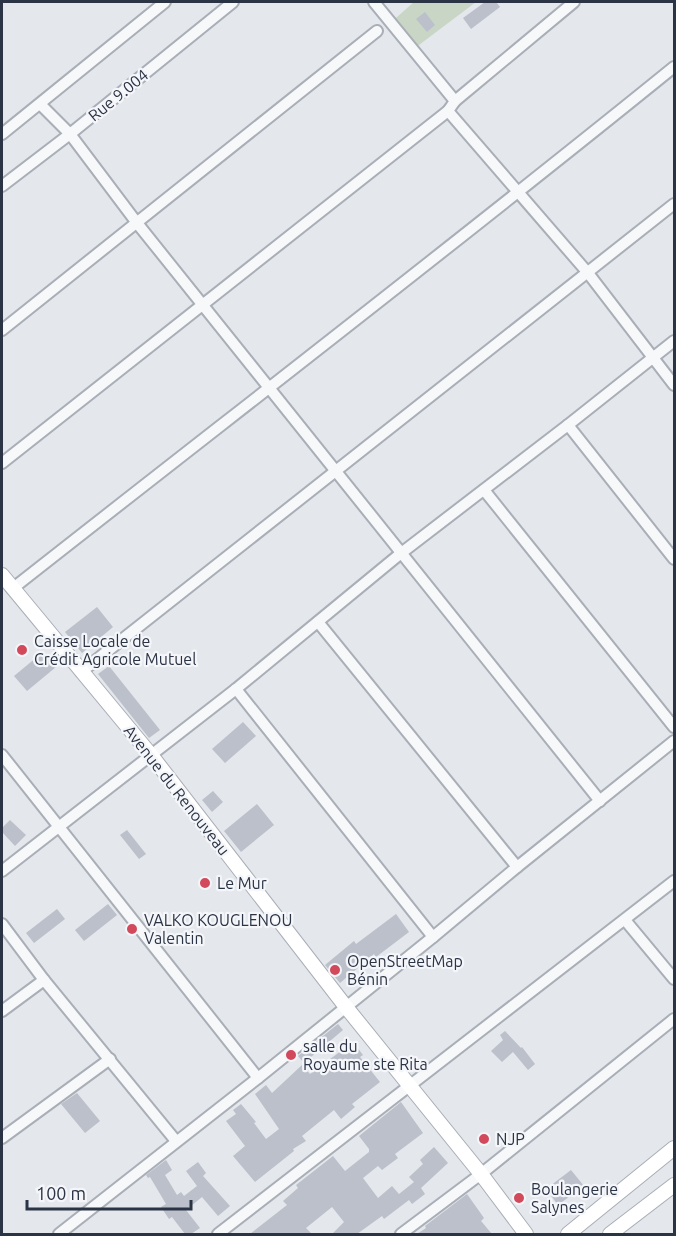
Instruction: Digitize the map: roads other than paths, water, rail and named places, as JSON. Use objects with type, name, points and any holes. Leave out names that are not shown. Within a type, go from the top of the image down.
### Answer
[{"type":"main road","name":"Avenue du Renouveau","points":[[2,575],[151,755],[346,1007],[481,1174],[526,1234]]},
{"type":"main road","points":[[568,1234],[675,1148]]},
{"type":"main road","points":[[610,1234],[675,1185]]},
{"type":"street","points":[[2,134],[165,2]]},
{"type":"street","name":"Rue 9.004","points":[[2,186],[233,2]]},
{"type":"street","points":[[374,2],[455,101]]},
{"type":"street","points":[[2,463],[448,111],[455,101],[574,2]]},
{"type":"street","points":[[2,330],[377,31]]},
{"type":"street","points":[[12,589],[267,387],[519,193],[675,67]]},
{"type":"street","points":[[40,104],[70,134],[137,223],[335,473],[600,801]]},
{"type":"street","points":[[448,111],[588,273],[675,385]]},
{"type":"street","points":[[81,672],[675,204]]},
{"type":"street","points":[[2,871],[236,689],[400,554],[675,341]]},
{"type":"street","points":[[568,425],[675,559]]},
{"type":"street","points":[[484,490],[675,727]]},
{"type":"street","points":[[318,622],[517,867]]},
{"type":"street","points":[[236,689],[433,937]]},
{"type":"street","points":[[59,1234],[258,1078],[675,741]]},
{"type":"street","points":[[2,755],[258,1078]]},
{"type":"street","points":[[218,1234],[675,881]]},
{"type":"street","points":[[625,920],[675,979]]},
{"type":"street","points":[[2,924],[44,980],[176,1141]]},
{"type":"street","points":[[2,1011],[44,980]]},
{"type":"street","points":[[401,1234],[481,1174],[675,1019]]},
{"type":"street","points":[[2,1138],[110,1059]]},
{"type":"place","name":"Caisse Locale de Crédit Agricole Mutuel","points":[[22,650]]},
{"type":"place","name":"Le Mur","points":[[205,883]]},
{"type":"place","name":"VALKO KOUGLENOU Valentin","points":[[132,929]]},
{"type":"place","name":"OpenStreetMap Bénin","points":[[335,970]]},
{"type":"place","name":"salle du Royaume ste Rita","points":[[291,1055]]},
{"type":"place","name":"NJP","points":[[484,1139]]},
{"type":"place","name":"Boulangerie Salynes","points":[[519,1198]]}]
